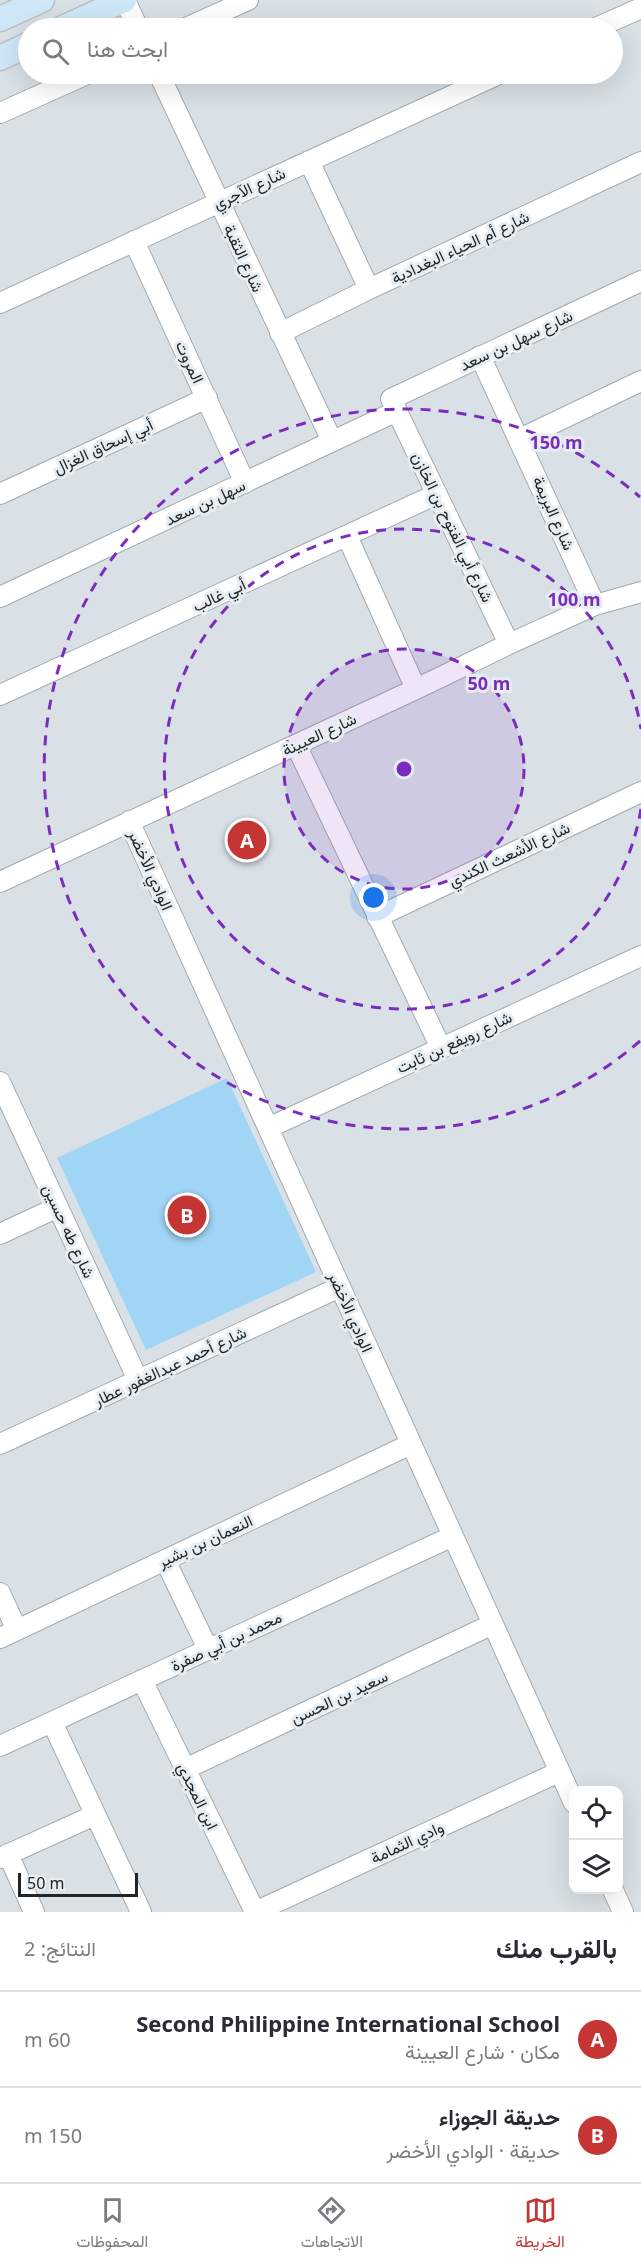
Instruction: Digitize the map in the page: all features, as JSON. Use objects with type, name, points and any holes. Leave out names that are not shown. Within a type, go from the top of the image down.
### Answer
[{"type":"main road","points":[[0,19],[42,0]]},
{"type":"main road","points":[[85,18],[125,0]]},
{"type":"main road","points":[[0,58],[18,50]]},
{"type":"street","points":[[125,0],[133,18]]},
{"type":"street","points":[[208,18],[248,0]]},
{"type":"street","points":[[618,18],[641,8]]},
{"type":"street","points":[[0,113],[65,84]]},
{"type":"street","name":"شارع الثقبة","points":[[164,84],[279,333],[332,441]]},
{"type":"street","name":"شارع الآجري","points":[[0,303],[477,84]]},
{"type":"street","points":[[309,160],[369,289]]},
{"type":"street","name":"شارع أم الحياء البغدادية","points":[[279,333],[641,162]]},
{"type":"street","name":"المروت","points":[[134,241],[245,483]]},
{"type":"street","name":"شارع سهل بن سعد","points":[[394,405],[480,357],[641,281]]},
{"type":"street","name":"شارع البريمة","points":[[480,357],[596,605]]},
{"type":"street","points":[[520,439],[641,381]]},
{"type":"street","name":"أبي إسحاق الغزال","points":[[0,494],[207,398]]},
{"type":"street","name":"سهل بن سعد","points":[[0,597],[332,441],[394,405]]},
{"type":"street","name":"شارع أبي الفتوح بن الخازن","points":[[394,405],[509,644]]},
{"type":"street","name":"أبي غالب","points":[[0,694],[437,494]]},
{"type":"street","points":[[347,536],[416,689]]},
{"type":"street","name":"شارع العيينة","points":[[0,882],[509,644],[596,605],[641,592]]},
{"type":"street","points":[[296,745],[441,1048]]},
{"type":"street","name":"شارع الأشعث الكندي","points":[[377,917],[641,792]]},
{"type":"street","name":"الوادي الأخضر","points":[[129,821],[569,1793]]},
{"type":"street","name":"شارع رويفع بن ثابت","points":[[268,1128],[441,1048],[639,962]]},
{"type":"street","name":"شارع طه حسين","points":[[0,1082],[6,1112],[58,1207],[138,1380]]},
{"type":"street","points":[[0,1234],[58,1207]]},
{"type":"street","name":"شارع أحمد عبدالغفور عطار","points":[[0,1444],[340,1287]]},
{"type":"street","name":"النعمان بن بشير","points":[[9,1634],[411,1444]]},
{"type":"street","name":"محمد بن أبي صفرة","points":[[0,1746],[453,1536]]},
{"type":"street","points":[[165,1560],[208,1649]]},
{"type":"street","points":[[0,1593],[9,1634]]},
{"type":"street","name":"سعيد بن الحسن","points":[[185,1769],[493,1624]]},
{"type":"street","name":"ابن المجدي","points":[[142,1680],[255,1912]]},
{"type":"street","points":[[52,1722],[141,1912]]},
{"type":"street","name":"وادي الثمامة","points":[[255,1912],[560,1772]]},
{"type":"street","points":[[34,1912],[4,1856],[95,1815]]},
{"type":"street","points":[[615,1894],[623,1912]]},
{"type":"shaded area","points":[[227,1078],[316,1272],[146,1350],[57,1158]]},
{"type":"place","name":"Second Philippine International School","points":[[247,840]]},
{"type":"place","name":"حديقة الجوزاء","points":[[187,1215]]}]
